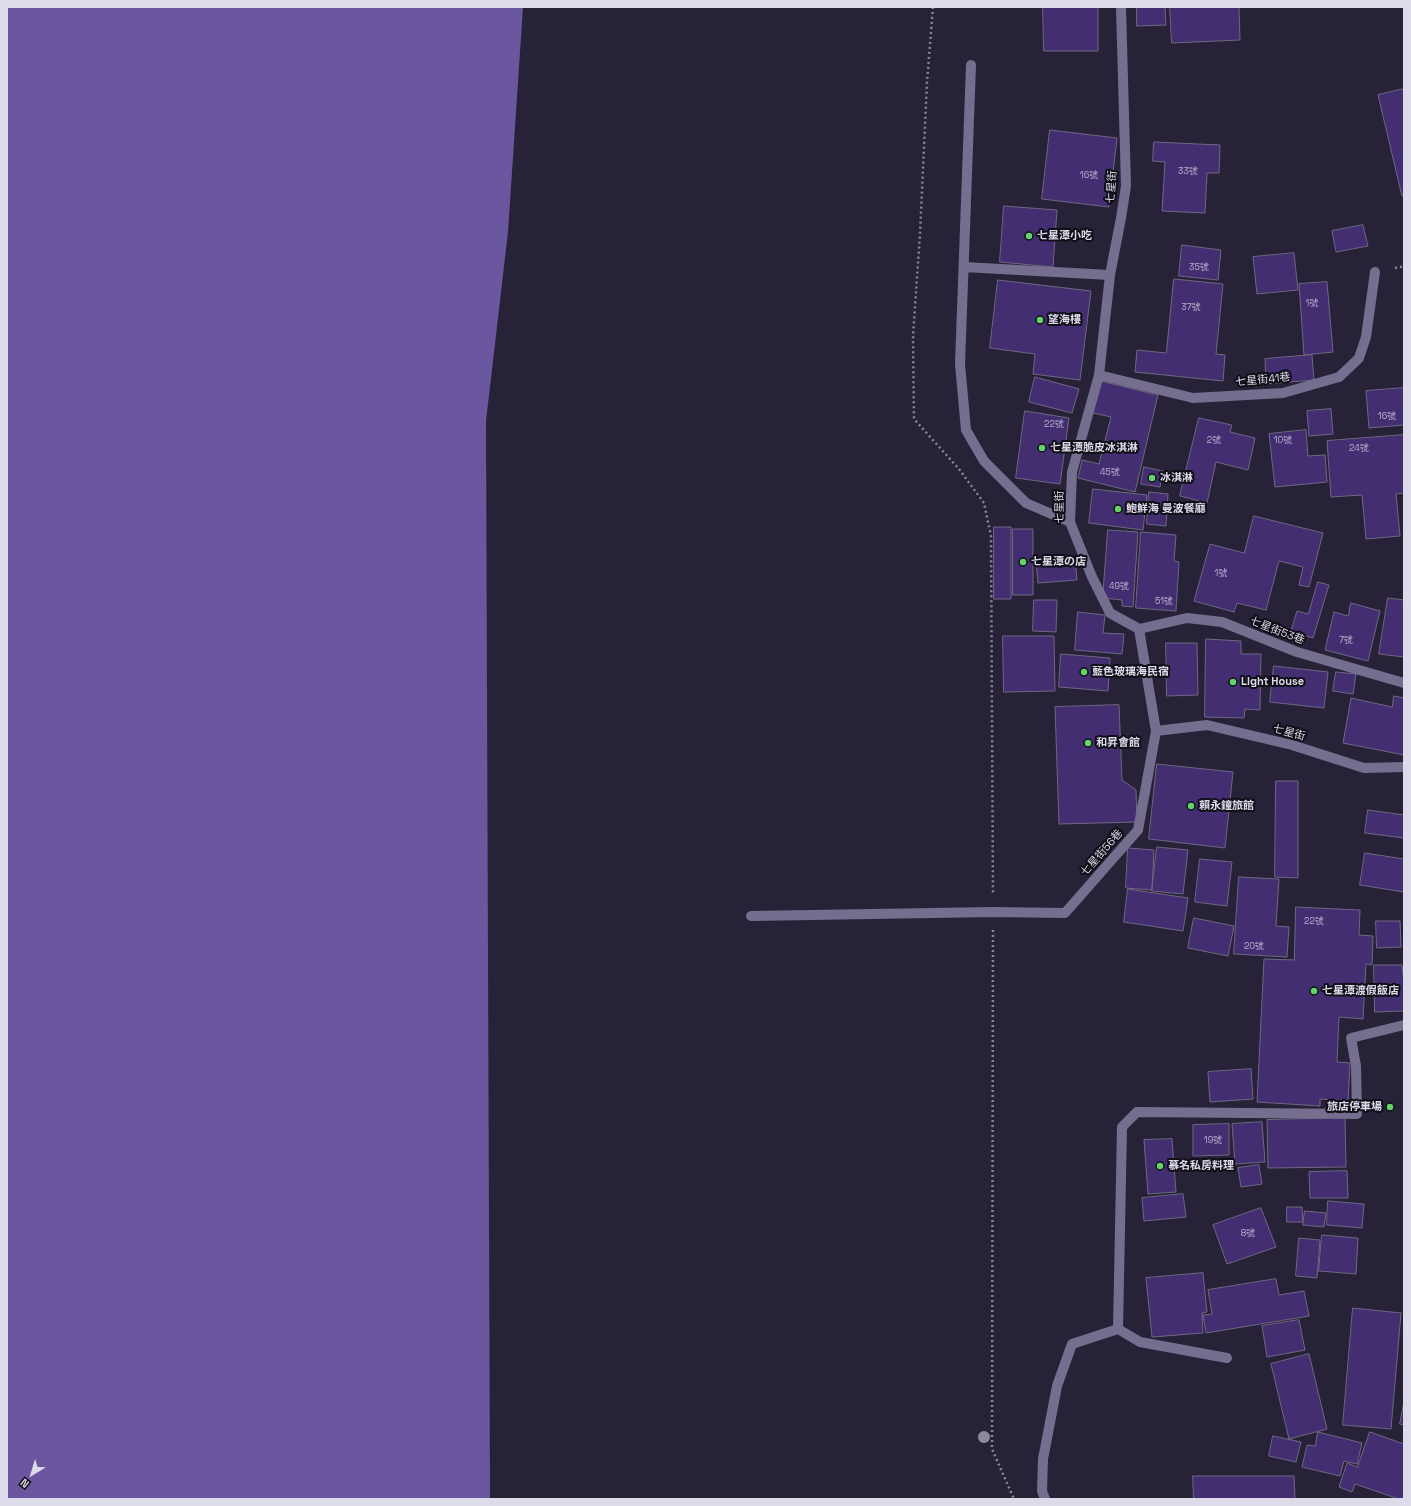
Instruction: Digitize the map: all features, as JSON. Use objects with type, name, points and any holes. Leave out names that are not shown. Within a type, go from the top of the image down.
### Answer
[{"type":"street","name":"七星街","points":[[1121,7],[1126,186],[1110,275],[1098,375],[1072,472],[1070,522],[1092,577],[1110,613],[1139,629]]},
{"type":"street","points":[[971,65],[960,364],[966,430],[984,461],[1026,504],[1070,522]]},
{"type":"street","points":[[964,267],[1110,275]]},
{"type":"street","name":"七星街41巷","points":[[1098,375],[1193,398],[1283,393],[1339,377],[1359,358],[1366,337],[1376,272]]},
{"type":"street","name":"七星街53巷","points":[[1139,629],[1187,618],[1222,622],[1297,652],[1404,683]]},
{"type":"street","points":[[1139,629],[1156,731]]},
{"type":"street","name":"七星街","points":[[1156,731],[1207,725],[1292,745],[1364,768],[1404,767]]},
{"type":"street","name":"七星街56巷","points":[[751,916],[993,912],[1065,913],[1138,830],[1156,731]]},
{"type":"street","points":[[1118,1329],[1122,1127],[1137,1112],[1357,1114],[1356,1066],[1351,1038],[1404,1025]]},
{"type":"street","points":[[1045,1499],[1042,1491],[1044,1452],[1057,1386],[1072,1344],[1118,1329],[1140,1342],[1227,1358]]},
{"type":"path","points":[[933,7],[927,82],[920,234],[913,336],[914,419],[960,470],[984,503],[991,536],[993,912],[992,1449],[1014,1499]]},
{"type":"shaded area","points":[[7,7],[523,7],[508,232],[486,421],[490,1499],[7,1499]]},
{"type":"building","points":[[1043,7],[1098,7],[1098,51],[1044,51]]},
{"type":"building","points":[[1137,7],[1165,7],[1166,25],[1137,26]]},
{"type":"building","points":[[1170,7],[1239,7],[1240,40],[1172,43]]},
{"type":"building","points":[[1404,89],[1404,196],[1402,196],[1378,95]]},
{"type":"building","points":[[1050,130],[1117,138],[1109,207],[1042,199]]},
{"type":"building","points":[[1154,142],[1220,145],[1219,173],[1207,173],[1205,213],[1162,211],[1165,162],[1153,161]]},
{"type":"building","name":"七星潭小吃","points":[[1004,206],[1057,210],[1053,267],[1000,262]]},
{"type":"building","points":[[1363,225],[1368,246],[1336,252],[1332,231]]},
{"type":"building","points":[[1182,245],[1221,250],[1218,280],[1179,276]]},
{"type":"building","points":[[1294,253],[1298,290],[1257,294],[1253,257]]},
{"type":"building","points":[[1174,279],[1223,284],[1216,354],[1225,355],[1223,381],[1135,372],[1137,350],[1166,353]]},
{"type":"building","name":"望海樓","points":[[998,280],[1091,291],[1080,380],[1033,374],[1035,354],[990,348]]},
{"type":"building","points":[[1327,282],[1333,352],[1304,355],[1299,284]]},
{"type":"building","points":[[1312,355],[1314,380],[1266,384],[1265,359]]},
{"type":"building","points":[[1035,377],[1079,389],[1072,413],[1029,402]]},
{"type":"building","points":[[1101,381],[1158,395],[1135,492],[1078,478],[1082,460],[1099,464],[1111,417],[1093,413]]},
{"type":"building","points":[[1404,388],[1404,425],[1369,428],[1366,391]]},
{"type":"building","points":[[1331,409],[1333,434],[1309,436],[1307,411]]},
{"type":"building","name":"七星潭脆皮冰淇淋","points":[[1025,411],[1069,418],[1060,484],[1016,478]]},
{"type":"building","points":[[1199,418],[1232,425],[1230,432],[1255,438],[1248,470],[1216,462],[1207,503],[1180,496]]},
{"type":"building","points":[[1306,430],[1308,456],[1325,455],[1327,482],[1275,487],[1269,434]]},
{"type":"building","points":[[1404,435],[1404,493],[1396,494],[1400,536],[1366,539],[1362,495],[1331,497],[1327,441]]},
{"type":"building","name":"冰淇淋","points":[[1144,467],[1163,471],[1160,487],[1141,484]]},
{"type":"building","name":"鮑鮮海 曼波餐廳","points":[[1093,489],[1147,495],[1143,530],[1089,523]]},
{"type":"building","points":[[1149,492],[1168,494],[1166,526],[1147,524]]},
{"type":"building","points":[[1254,516],[1323,533],[1309,587],[1299,585],[1303,567],[1279,561],[1266,610],[1237,603],[1234,612],[1194,601],[1210,544],[1244,553]]},
{"type":"building","points":[[994,527],[1011,527],[1011,599],[994,599]]},
{"type":"building","name":"七星潭の店","points":[[1013,529],[1033,529],[1033,595],[1013,595]]},
{"type":"building","points":[[1108,530],[1138,532],[1133,607],[1122,606],[1122,600],[1103,598]]},
{"type":"building","points":[[1141,532],[1176,535],[1174,561],[1179,562],[1176,611],[1136,608]]},
{"type":"building","points":[[1075,558],[1077,580],[1038,583],[1036,561]]},
{"type":"building","points":[[1318,582],[1329,585],[1313,638],[1291,631],[1297,611],[1308,614]]},
{"type":"building","points":[[1388,598],[1404,600],[1404,657],[1379,654]]},
{"type":"building","points":[[1034,600],[1057,600],[1056,632],[1033,631]]},
{"type":"building","points":[[1351,603],[1380,611],[1368,661],[1325,650],[1334,612],[1348,616]]},
{"type":"building","points":[[1078,612],[1105,615],[1103,633],[1124,634],[1122,654],[1075,650]]},
{"type":"building","points":[[1003,636],[1054,636],[1055,691],[1004,692]]},
{"type":"building","name":"Light House","points":[[1206,639],[1241,641],[1241,654],[1261,654],[1260,710],[1245,709],[1244,718],[1205,717]]},
{"type":"building","points":[[1166,643],[1197,643],[1198,695],[1167,696]]},
{"type":"building","name":"藍色玻璃海民宿","points":[[1061,654],[1110,658],[1108,691],[1059,687]]},
{"type":"building","points":[[1274,666],[1328,672],[1324,708],[1270,702]]},
{"type":"building","points":[[1336,672],[1356,674],[1353,694],[1333,691]]},
{"type":"building","points":[[1394,696],[1404,698],[1404,755],[1343,743],[1351,698],[1392,707]]},
{"type":"building","name":"和昇會館","points":[[1119,705],[1122,780],[1136,790],[1137,822],[1059,824],[1055,707]]},
{"type":"building","name":"賴永鐘旅館","points":[[1157,764],[1233,772],[1225,848],[1149,839]]},
{"type":"building","points":[[1276,781],[1298,781],[1298,878],[1275,877]]},
{"type":"building","points":[[1368,810],[1404,815],[1404,838],[1365,833]]},
{"type":"building","points":[[1157,847],[1188,850],[1183,894],[1152,891]]},
{"type":"building","points":[[1128,848],[1154,850],[1152,890],[1126,888]]},
{"type":"building","points":[[1365,853],[1404,859],[1404,892],[1360,885]]},
{"type":"building","points":[[1200,859],[1232,862],[1227,906],[1195,902]]},
{"type":"building","points":[[1239,877],[1279,879],[1276,926],[1289,927],[1287,957],[1234,954]]},
{"type":"building","points":[[1128,889],[1188,898],[1183,931],[1124,922]]},
{"type":"building","name":"七星潭渡假飯店","points":[[1296,907],[1360,910],[1359,935],[1373,936],[1372,965],[1366,964],[1363,1019],[1339,1017],[1337,1062],[1350,1063],[1348,1101],[1320,1099],[1320,1106],[1257,1102],[1264,959],[1294,960]]},
{"type":"building","points":[[1194,918],[1234,926],[1228,956],[1188,948]]},
{"type":"building","points":[[1376,921],[1400,921],[1401,947],[1377,948]]},
{"type":"building","points":[[1374,965],[1402,965],[1404,975],[1404,1011],[1375,1012]]},
{"type":"building","points":[[1251,1069],[1253,1099],[1210,1102],[1208,1072]]},
{"type":"building","points":[[1345,1118],[1346,1167],[1268,1168],[1267,1120]]},
{"type":"building","points":[[1262,1122],[1265,1162],[1235,1164],[1232,1124]]},
{"type":"building","points":[[1229,1124],[1229,1155],[1193,1156],[1193,1125]]},
{"type":"building","name":"慕名私房料理","points":[[1172,1139],[1176,1192],[1148,1194],[1144,1140]]},
{"type":"building","points":[[1259,1165],[1262,1184],[1241,1187],[1238,1168]]},
{"type":"building","points":[[1347,1171],[1348,1198],[1310,1198],[1309,1172]]},
{"type":"building","points":[[1183,1194],[1186,1217],[1144,1221],[1142,1198]]},
{"type":"building","points":[[1328,1201],[1364,1204],[1362,1228],[1327,1225]]},
{"type":"building","points":[[1287,1207],[1302,1207],[1303,1222],[1287,1222]]},
{"type":"building","points":[[1261,1208],[1276,1247],[1227,1264],[1213,1225]]},
{"type":"building","points":[[1305,1211],[1326,1213],[1324,1227],[1303,1225]]},
{"type":"building","points":[[1322,1235],[1358,1238],[1356,1274],[1319,1271]]},
{"type":"building","points":[[1299,1238],[1320,1240],[1317,1278],[1296,1276]]},
{"type":"building","points":[[1203,1273],[1207,1312],[1202,1313],[1203,1333],[1152,1337],[1146,1278]]},
{"type":"building","points":[[1276,1279],[1279,1295],[1304,1291],[1309,1316],[1206,1333],[1203,1315],[1212,1314],[1208,1290]]},
{"type":"building","points":[[1353,1308],[1401,1313],[1391,1429],[1343,1425]]},
{"type":"building","points":[[1299,1320],[1305,1350],[1267,1357],[1262,1326]]},
{"type":"building","points":[[1309,1354],[1327,1429],[1289,1439],[1271,1364]]},
{"type":"building","points":[[1404,1402],[1404,1425],[1400,1424]]},
{"type":"building","points":[[1318,1432],[1362,1443],[1357,1464],[1344,1461],[1340,1476],[1302,1467],[1307,1445],[1315,1446]]},
{"type":"building","points":[[1370,1432],[1404,1444],[1404,1499],[1399,1499],[1355,1484],[1352,1492],[1339,1487],[1347,1463],[1357,1467]]},
{"type":"building","points":[[1273,1436],[1301,1442],[1296,1462],[1269,1456]]},
{"type":"building","points":[[1193,1476],[1294,1476],[1295,1499],[1194,1499]]},
{"type":"place","name":"七星潭小吃","points":[[1029,236]]},
{"type":"place","name":"望海樓","points":[[1040,320]]},
{"type":"place","name":"七星潭脆皮冰淇淋","points":[[1042,448]]},
{"type":"place","name":"冰淇淋","points":[[1152,478]]},
{"type":"place","name":"鮑鮮海 曼波餐廳","points":[[1118,509]]},
{"type":"place","name":"七星潭の店","points":[[1023,562]]},
{"type":"place","name":"藍色玻璃海民宿","points":[[1084,672]]},
{"type":"place","name":"Light House","points":[[1233,682]]},
{"type":"place","name":"和昇會館","points":[[1088,743]]},
{"type":"place","name":"賴永鐘旅館","points":[[1191,806]]},
{"type":"place","name":"七星潭渡假飯店","points":[[1314,991]]},
{"type":"place","name":"旅店停車場","points":[[1390,1107]]},
{"type":"place","name":"慕名私房料理","points":[[1160,1166]]}]
